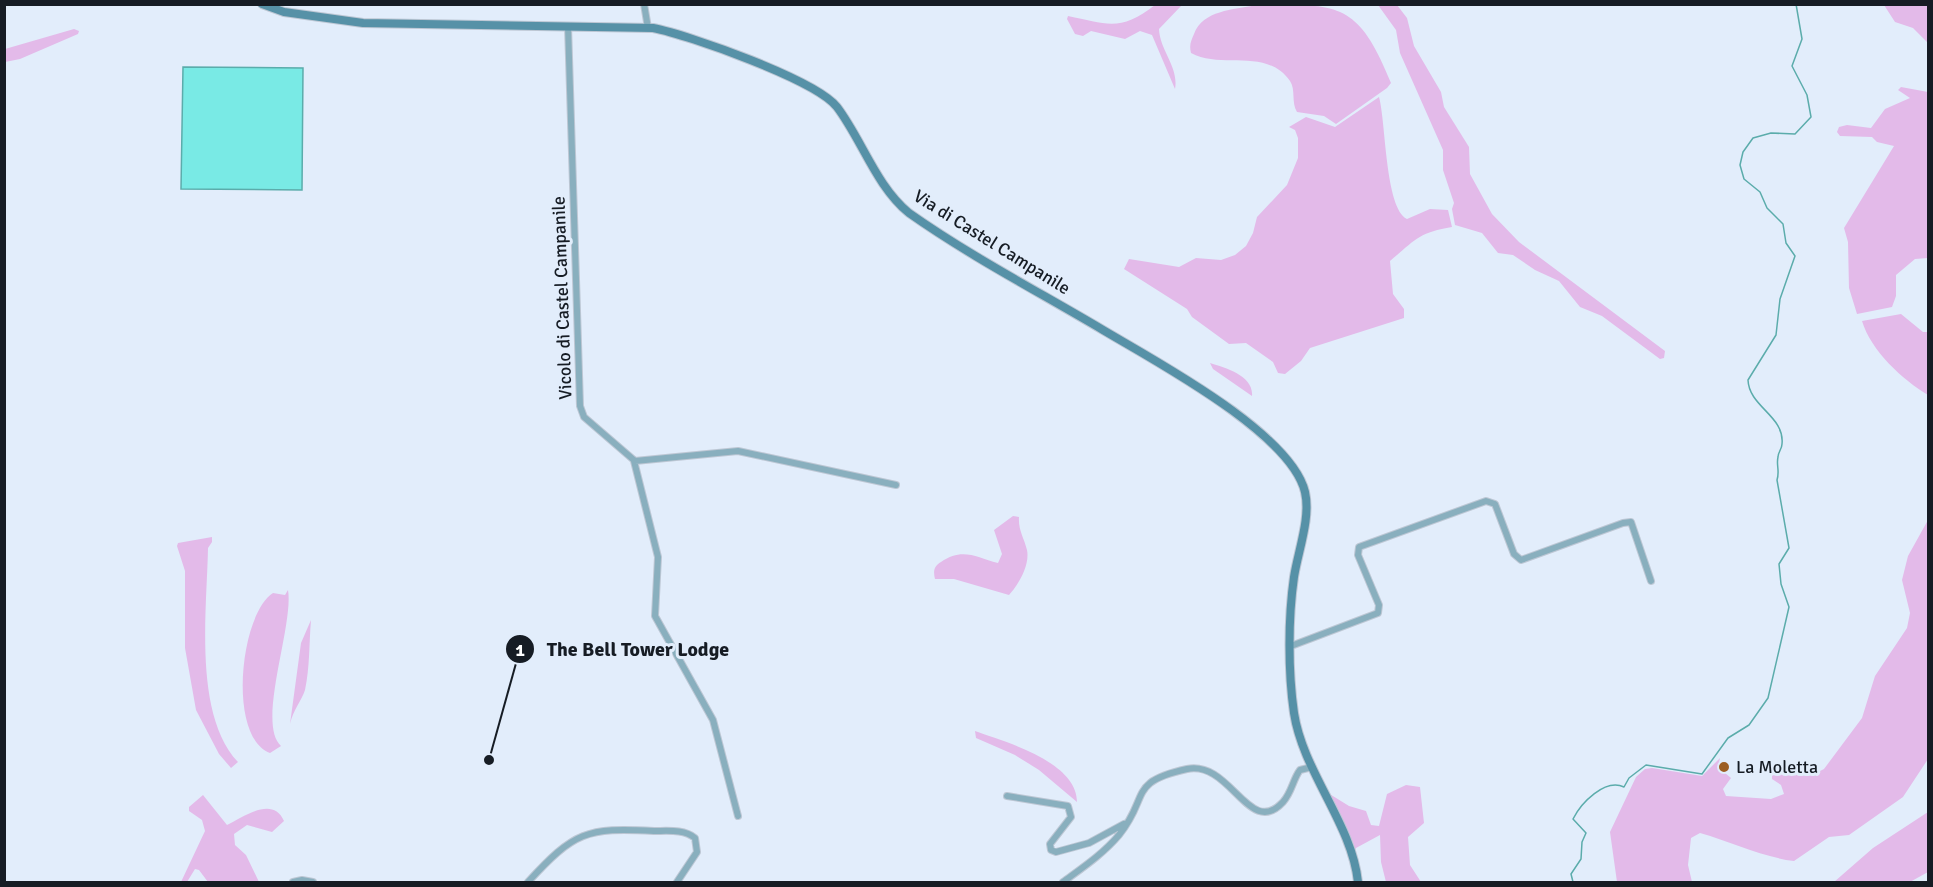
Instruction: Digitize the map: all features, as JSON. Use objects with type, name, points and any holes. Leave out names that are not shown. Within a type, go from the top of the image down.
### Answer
[{"type":"street","name":"Via di Castel Campanile","points":[[262,4],[284,12],[358,23],[648,28],[676,34],[754,62],[820,91],[836,106],[889,192],[909,213],[1203,389],[1278,450],[1298,473],[1306,499],[1292,592],[1291,645],[1294,716],[1312,767],[1346,841],[1358,882]]},
{"type":"street","points":[[644,4],[648,28]]},
{"type":"street","name":"Vicolo di Castel Campanile","points":[[568,26],[580,408],[585,418],[634,461]]},
{"type":"street","points":[[738,816],[713,720],[656,619],[654,604],[658,557],[634,461],[742,452],[896,485]]},
{"type":"street","points":[[1291,645],[1378,613],[1379,605],[1357,554],[1359,547],[1486,501],[1495,504],[1514,554],[1521,560],[1625,522],[1631,522],[1651,581]]},
{"type":"street","points":[[1063,882],[1110,844],[1129,820],[1144,787],[1162,776],[1192,768],[1207,769],[1224,781],[1250,808],[1261,812],[1279,805],[1290,791],[1299,771],[1312,767]]},
{"type":"street","points":[[1007,796],[1061,803],[1068,806],[1071,818],[1050,843],[1051,850],[1056,852],[1071,850],[1098,840],[1129,820]]},
{"type":"street","points":[[528,882],[568,842],[583,835],[614,828],[683,832],[695,838],[697,852],[677,882]]},
{"type":"street","points":[[292,882],[302,880],[313,882]]},
{"type":"shaded area","points":[[1155,5],[1182,5],[1159,29],[1162,45],[1174,73],[1175,89],[1152,35],[1140,31],[1125,39],[1091,31],[1083,36],[1075,34],[1067,19],[1068,16],[1113,24],[1133,19]]},
{"type":"shaded area","points":[[1256,5],[1307,5],[1342,13],[1355,22],[1368,36],[1391,83],[1336,124],[1324,116],[1297,112],[1290,81],[1280,71],[1269,65],[1203,58],[1191,53],[1192,39],[1198,26],[1204,20],[1220,12]]},
{"type":"shaded area","points":[[1378,5],[1397,5],[1407,18],[1414,46],[1441,92],[1444,107],[1469,147],[1470,174],[1492,214],[1519,242],[1665,351],[1664,358],[1660,359],[1602,316],[1580,307],[1559,281],[1535,270],[1513,255],[1498,253],[1482,233],[1455,225],[1452,209],[1454,203],[1443,170],[1443,150],[1400,53],[1396,30]]},
{"type":"shaded area","points":[[1884,5],[1928,5],[1928,43],[1913,28],[1895,22]]},
{"type":"shaded area","points":[[74,29],[79,31],[78,34],[20,59],[5,62],[5,49]]},
{"type":"shaded area","points":[[183,67],[303,68],[302,190],[181,189]]},
{"type":"shaded area","points":[[1901,87],[1928,92],[1928,258],[1915,259],[1896,275],[1896,296],[1892,307],[1857,314],[1849,288],[1848,242],[1844,228],[1894,146],[1877,142],[1872,137],[1840,136],[1837,132],[1839,127],[1847,125],[1871,128],[1885,109],[1910,98],[1898,90]]},
{"type":"shaded area","points":[[1379,97],[1390,182],[1400,212],[1407,219],[1430,209],[1448,210],[1452,227],[1424,235],[1390,261],[1393,294],[1404,309],[1404,318],[1310,348],[1301,361],[1285,374],[1278,373],[1273,362],[1246,343],[1229,344],[1192,317],[1187,309],[1124,269],[1129,259],[1179,267],[1196,258],[1221,260],[1235,255],[1246,246],[1253,233],[1257,217],[1287,185],[1298,158],[1298,138],[1295,130],[1289,127],[1306,117],[1335,127]]},
{"type":"shaded area","points":[[1901,314],[1923,332],[1928,332],[1928,395],[1908,381],[1880,354],[1862,321]]},
{"type":"shaded area","points":[[1210,363],[1231,370],[1244,378],[1249,383],[1252,396],[1213,369]]},
{"type":"shaded area","points":[[1013,516],[1019,517],[1019,526],[1027,550],[1027,562],[1023,574],[1009,595],[954,579],[935,579],[935,567],[956,555],[976,556],[998,563],[1002,554],[994,530]]},
{"type":"shaded area","points":[[1928,520],[1928,759],[1903,797],[1849,835],[1829,837],[1794,861],[1759,853],[1700,833],[1691,838],[1688,865],[1692,882],[1617,882],[1610,832],[1636,777],[1645,769],[1652,768],[1702,776],[1720,758],[1718,767],[1731,778],[1723,789],[1726,796],[1771,799],[1784,794],[1781,785],[1772,779],[1772,774],[1816,773],[1824,769],[1862,718],[1875,676],[1907,628],[1910,613],[1902,580],[1908,556]]},
{"type":"shaded area","points":[[212,537],[208,548],[205,630],[208,689],[214,717],[224,742],[238,762],[231,768],[219,754],[196,710],[185,648],[185,571],[177,546],[178,543]]},
{"type":"shaded area","points":[[288,590],[286,626],[272,717],[274,734],[281,746],[270,753],[256,742],[248,724],[243,701],[243,675],[246,649],[262,605],[273,593],[285,595]]},
{"type":"shaded area","points":[[311,620],[305,690],[290,724],[301,643]]},
{"type":"shaded area","points":[[975,731],[1021,748],[1053,765],[1074,788],[1077,802],[1039,770],[1015,755],[976,738]]},
{"type":"shaded area","points":[[1406,785],[1420,787],[1424,823],[1408,837],[1410,865],[1421,882],[1386,882],[1381,862],[1380,835],[1353,852],[1328,793],[1349,806],[1366,811],[1371,825],[1379,826],[1387,794]]},
{"type":"shaded area","points":[[203,795],[227,825],[257,810],[273,810],[279,813],[284,821],[272,832],[247,825],[234,834],[235,845],[246,855],[259,882],[208,882],[199,870],[195,869],[187,882],[181,882],[205,831],[202,820],[189,811],[189,807]]},
{"type":"shaded area","points":[[1928,812],[1928,872],[1910,882],[1834,882],[1873,848]]},
{"type":"waterway","points":[[1573,882],[1571,874],[1581,859],[1582,842],[1586,833],[1573,819],[1588,799],[1609,786],[1624,787],[1629,778],[1646,765],[1702,774],[1728,738],[1749,725],[1768,698],[1789,607],[1781,584],[1779,564],[1789,548],[1777,480],[1778,460],[1782,446],[1781,434],[1773,419],[1754,397],[1748,380],[1776,335],[1780,299],[1795,256],[1786,243],[1783,224],[1767,208],[1760,192],[1744,179],[1740,165],[1743,152],[1753,138],[1771,133],[1795,134],[1811,117],[1807,95],[1792,66],[1802,39],[1796,4]]},
{"type":"place","name":"The Bell Tower Lodge","points":[[489,760]]},
{"type":"place","name":"La Moletta","points":[[1724,767]]}]
